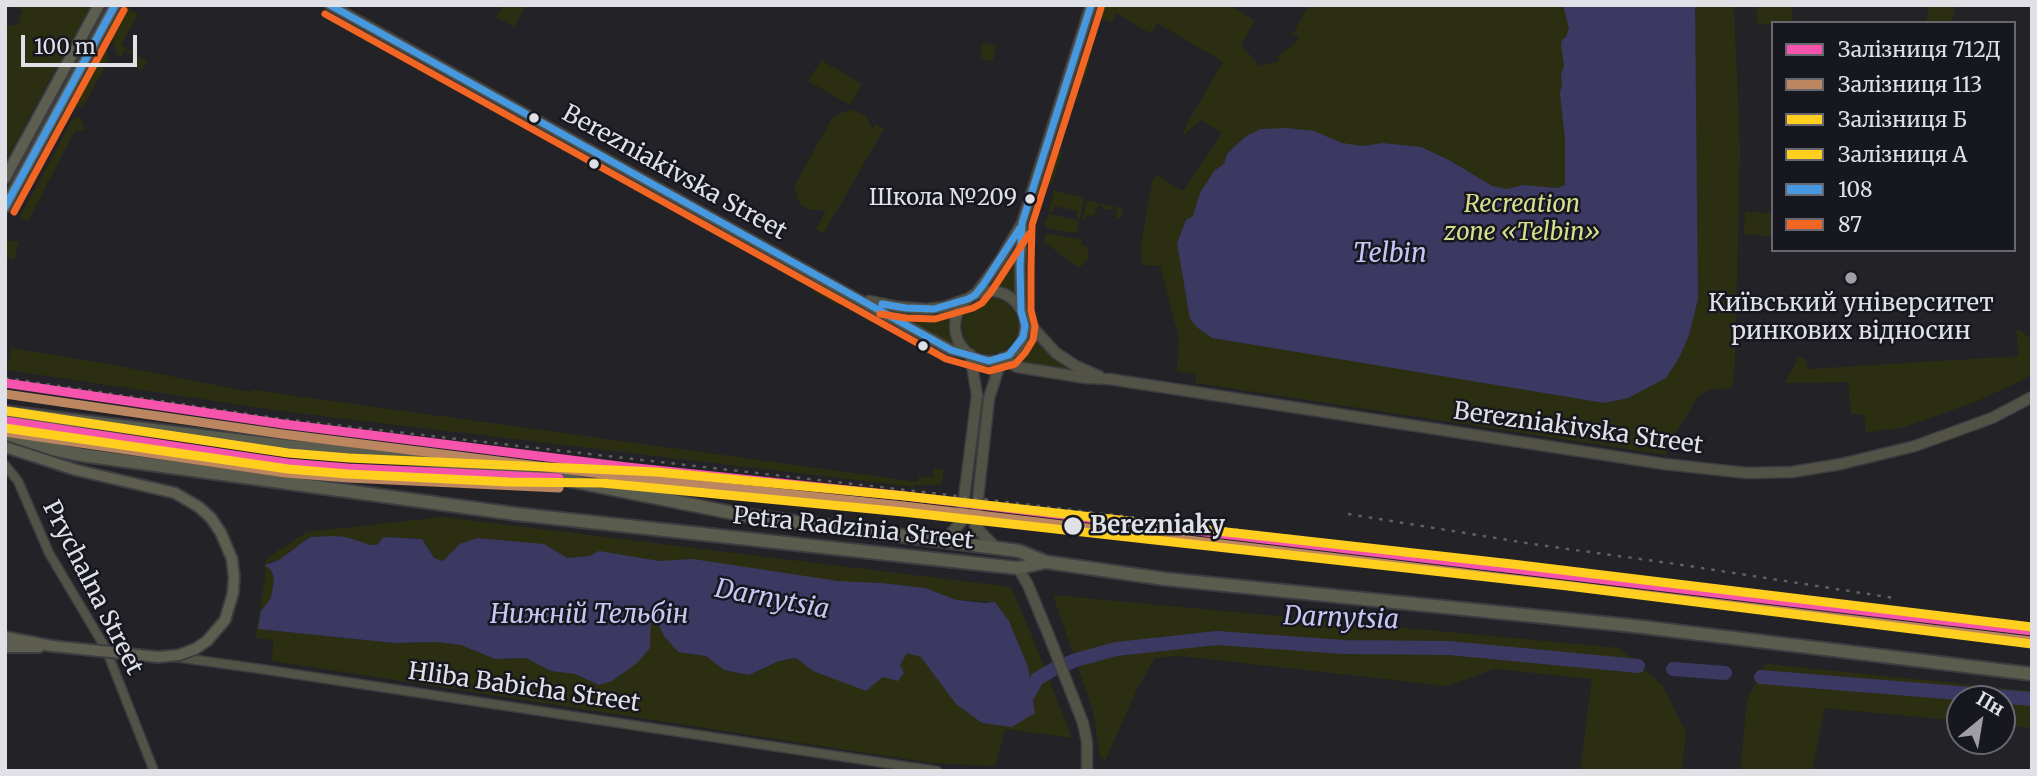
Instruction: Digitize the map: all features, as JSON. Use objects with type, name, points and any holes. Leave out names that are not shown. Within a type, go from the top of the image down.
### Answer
[{"type":"main road","points":[[5,178],[99,5]]},
{"type":"main road","points":[[5,207],[115,5]]},
{"type":"main road","name":"Petra Radzinia Street","points":[[5,412],[285,446],[384,454],[557,478],[743,515],[1019,551],[1046,562],[1165,579],[1634,626],[2032,674]]},
{"type":"main road","name":"Petra Radzinia Street","points":[[5,440],[82,454],[516,514],[1018,568],[1046,562]]},
{"type":"main road","points":[[5,447],[76,470],[175,493],[199,507],[211,518],[232,559],[234,576],[228,612],[217,630],[195,649],[179,655],[158,657],[52,646],[5,637]]},
{"type":"main road","points":[[740,537],[734,531],[734,526],[743,515]]},
{"type":"main road","points":[[5,646],[52,646]]},
{"type":"street","name":"Berezniakivska Street","points":[[330,5],[951,350],[970,354]]},
{"type":"street","points":[[1022,223],[1020,267],[1024,333],[1020,344],[1012,353],[1002,358],[986,360],[970,354],[959,342],[955,326],[960,309],[999,262],[1022,223],[1091,5]]},
{"type":"street","points":[[971,297],[990,291],[1001,293],[1011,299],[1022,314]]},
{"type":"street","name":"Berezniakivska Street","points":[[852,296],[919,309],[939,308],[971,297]]},
{"type":"street","name":"Berezniakivska Street","points":[[1022,314],[1056,353],[1083,370],[1109,379]]},
{"type":"street","points":[[951,350],[968,368],[975,382]]},
{"type":"street","points":[[945,540],[961,522],[976,400],[970,354]]},
{"type":"street","name":"Berezniakivska Street","points":[[1002,358],[1017,367],[1086,378],[1109,379],[1664,464],[1747,473],[1792,472],[1841,464],[1915,446],[1992,418],[2032,397]]},
{"type":"street","points":[[996,548],[975,526],[988,401],[1002,358]]},
{"type":"street","points":[[991,389],[1004,372],[1017,367]]},
{"type":"street","name":"Prychalna Street","points":[[5,464],[19,481],[49,553],[106,649],[154,771]]},
{"type":"street","points":[[1018,568],[1028,585],[1083,723],[1087,742],[1087,771]]},
{"type":"street","name":"Hliba Babicha Street","points":[[106,649],[268,670],[937,771]]},
{"type":"green space","points":[[91,5],[5,161],[5,25],[18,25],[22,10],[11,7]]},
{"type":"green space","points":[[125,5],[131,5],[129,9],[138,14],[121,45],[147,61],[141,71],[130,64],[134,55],[125,50],[121,57],[117,55],[111,34]]},
{"type":"green space","points":[[503,5],[526,5],[514,27],[496,17]]},
{"type":"green space","name":"Recreation zone «Telbin»","points":[[1096,5],[1230,5],[1255,21],[1241,45],[1260,66],[1280,61],[1277,56],[1294,44],[1298,35],[1292,35],[1309,5],[1734,5],[1740,150],[1735,364],[1732,388],[1710,390],[1699,395],[1668,446],[1666,455],[1196,383],[1196,374],[1177,371],[1179,338],[1160,266],[1142,265],[1141,245],[1152,182],[1157,175],[1183,191],[1222,133],[1200,120],[1181,138],[1223,62],[1157,23],[1151,34],[1116,13],[1112,23],[1093,15]]},
{"type":"green space","points":[[1756,5],[1792,5],[1793,21],[1771,21],[1771,24],[1757,25]]},
{"type":"green space","points":[[1929,5],[1955,5],[1952,21],[1926,21]]},
{"type":"green space","points":[[104,41],[109,60],[84,105],[66,111]]},
{"type":"green space","points":[[982,43],[996,46],[993,61],[980,58]]},
{"type":"green space","points":[[1081,56],[1091,59],[1082,85],[1077,84],[1075,92],[1080,95],[1078,99],[1074,97],[1071,89]]},
{"type":"green space","points":[[821,60],[862,84],[850,105],[808,81]]},
{"type":"green space","points":[[849,110],[866,116],[872,129],[876,124],[884,129],[824,233],[816,229],[826,210],[811,210],[801,205],[796,196],[795,185],[832,118]]},
{"type":"green space","points":[[80,117],[85,130],[75,131],[28,221],[20,217],[73,118]]},
{"type":"green space","points":[[68,119],[16,215],[16,205],[59,123]]},
{"type":"green space","points":[[1056,152],[1062,152],[1052,184],[1047,183],[1045,181]]},
{"type":"green space","points":[[1054,190],[1084,198],[1080,219],[1077,218],[1078,211],[1054,206],[1053,212],[1049,211]]},
{"type":"green space","points":[[1087,200],[1123,209],[1121,218],[1116,218],[1116,209],[1106,210],[1100,205],[1095,209],[1097,213],[1094,216],[1087,215],[1085,220],[1083,219]]},
{"type":"green space","points":[[1745,212],[1771,213],[1771,236],[1744,235]]},
{"type":"green space","points":[[1049,214],[1077,220],[1078,231],[1073,233],[1047,228],[1044,224]]},
{"type":"green space","points":[[1045,233],[1082,240],[1081,245],[1087,247],[1090,257],[1079,268],[1044,242]]},
{"type":"green space","points":[[8,240],[19,242],[14,260],[5,257],[5,243]]},
{"type":"green space","points":[[1014,251],[1016,293],[1003,286],[989,284]]},
{"type":"green space","points":[[810,283],[848,304],[837,305],[814,292]]},
{"type":"green space","points":[[984,298],[996,298],[1006,302],[1014,310],[1018,326],[1014,342],[1006,350],[996,354],[984,354],[974,350],[966,342],[962,332],[962,320],[966,310],[974,302]]},
{"type":"green space","points":[[952,308],[948,332],[954,347],[888,311],[933,314]]},
{"type":"green space","points":[[2016,329],[2032,340],[2032,374],[1975,402],[1905,427],[1866,433],[1864,415],[1851,414],[1848,382],[1785,383],[1798,358],[1805,358],[1808,369],[2019,356]]},
{"type":"green space","points":[[1031,332],[1083,373],[1017,362]]},
{"type":"green space","points":[[11,348],[251,392],[253,390],[918,482],[919,476],[933,478],[934,468],[944,470],[941,485],[914,487],[288,412],[7,370]]},
{"type":"green space","points":[[443,517],[1011,587],[1072,738],[1005,729],[995,766],[931,763],[272,661],[273,640],[255,638],[266,571],[264,566],[268,557],[307,532]],"holes":[[[310,537],[370,545],[377,545],[383,537],[422,539],[434,558],[443,561],[460,544],[644,589],[883,677],[813,671],[796,658],[779,661],[749,675],[724,670],[706,656],[678,652],[664,636],[655,616],[599,685],[575,674],[551,671],[526,658],[495,659],[461,645],[437,642],[394,643],[259,629],[261,611],[271,598],[274,578],[268,562],[279,560]],[[930,590],[957,600],[995,602],[1009,621],[1028,667],[1035,713]]]},
{"type":"green space","points":[[1053,595],[1620,648],[1663,686],[1686,733],[1682,771],[1580,771],[1592,679],[1495,669],[1447,686],[1180,656],[1155,658],[1138,687],[1105,761],[1100,756],[1093,711]]},
{"type":"green space","points":[[1766,664],[1973,685],[1946,685],[1946,720],[1825,708],[1812,771],[1740,771],[1747,700]]},
{"type":"green space","points":[[2016,689],[2032,691],[2032,728],[2016,726]]},
{"type":"water","name":"Telbin","points":[[1563,5],[1695,5],[1698,299],[1689,335],[1666,378],[1628,398],[1605,403],[1212,338],[1190,319],[1177,243],[1186,220],[1193,216],[1200,193],[1214,171],[1224,164],[1227,154],[1245,137],[1260,129],[1314,131],[1342,143],[1363,146],[1382,143],[1421,147],[1492,186],[1507,189],[1523,185],[1558,188],[1565,185],[1565,140],[1560,93],[1564,66],[1561,46],[1569,28]]},
{"type":"water","name":"Нижній Тельбін","points":[[334,536],[371,545],[377,545],[383,537],[422,539],[434,558],[443,561],[460,544],[477,538],[544,544],[567,558],[590,556],[599,551],[659,561],[693,559],[838,581],[925,588],[957,600],[995,602],[1009,621],[1028,667],[1035,713],[1012,727],[982,723],[956,704],[921,657],[907,653],[900,665],[904,673],[898,681],[883,677],[866,691],[813,671],[796,658],[779,661],[749,675],[724,670],[706,656],[678,652],[664,636],[655,617],[651,618],[650,648],[637,663],[612,681],[599,685],[575,674],[551,671],[526,658],[495,659],[461,645],[437,642],[394,643],[258,629],[261,611],[271,598],[274,578],[265,565],[279,560],[310,537]]},
{"type":"waterway","name":"Darnytsia","points":[[1020,704],[1037,679],[1076,660],[1116,649],[1217,638],[1344,647],[1449,648],[1638,666]]},
{"type":"waterway","name":"Darnytsia","points":[[1673,669],[1725,673]]},
{"type":"waterway","name":"Darnytsia","points":[[1761,677],[2032,699]]},
{"type":"railway","points":[[5,378],[282,419],[906,490],[2032,625]]},
{"type":"railway","points":[[1348,514],[1894,598]]},
{"type":"rail line","name":"712Д","points":[[5,383],[283,424],[627,467],[905,496],[2032,631]]},
{"type":"rail line","name":"113","points":[[5,394],[282,434],[626,477],[904,506],[2031,641]]},
{"type":"rail line","name":"A","points":[[7,411],[288,453],[657,472],[905,496],[1512,564],[2032,627]]},
{"type":"rail line","name":"712Д","points":[[5,421],[287,463],[559,478]]},
{"type":"rail line","name":"Б","points":[[5,428],[288,469],[509,482],[602,483],[903,512],[1568,586],[2032,644]]},
{"type":"rail line","name":"113","points":[[5,432],[286,473],[559,488]]},
{"type":"transit line","name":"108","points":[[5,207],[115,5]]},
{"type":"transit line","name":"108","points":[[330,5],[951,350],[989,361],[1009,355],[1023,337],[1025,326],[1021,311],[1020,267],[1022,223],[1091,5]]},
{"type":"transit line","name":"87","points":[[325,14],[946,359],[989,371],[1015,364],[1033,340],[1035,326],[1031,310],[1032,225],[1101,8]]},
{"type":"transit line","name":"87","points":[[14,212],[124,10]]},
{"type":"transit line","name":"108","points":[[882,304],[934,309],[968,299],[983,285],[1020,228]]},
{"type":"transit line","name":"87","points":[[880,314],[935,319],[973,308],[982,303],[991,292],[1029,234]]},
{"type":"place","name":"Школа №209","points":[[1030,199]]},
{"type":"place","name":"Київський університет ринкових відносин","points":[[1851,278]]},
{"type":"place","name":"Berezniaky","points":[[1073,526]]}]
